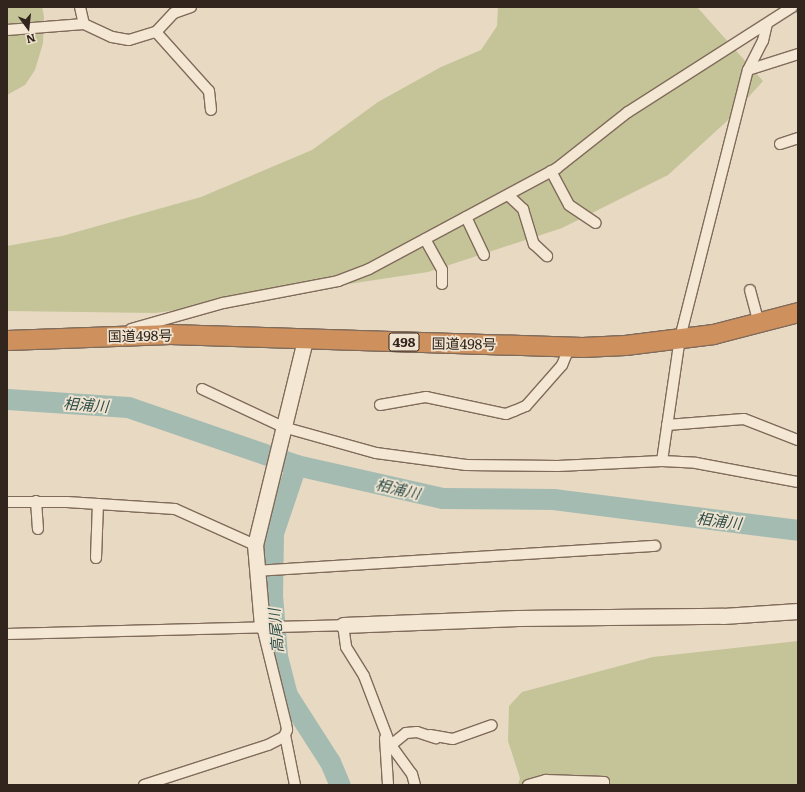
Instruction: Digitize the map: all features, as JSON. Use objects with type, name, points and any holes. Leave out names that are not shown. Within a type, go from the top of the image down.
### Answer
[{"type":"highway","name":"国道498号","points":[[7,340],[170,334],[305,340],[570,346],[624,345],[680,338],[759,324],[798,312]]},
{"type":"street","points":[[80,7],[84,24]]},
{"type":"street","points":[[7,30],[84,24],[112,37],[129,40],[156,32],[174,13],[191,7]]},
{"type":"street","points":[[111,335],[223,303],[338,281],[369,270],[551,171],[628,112],[790,8]]},
{"type":"street","points":[[662,461],[680,338],[748,70],[764,42],[767,24]]},
{"type":"street","points":[[156,32],[209,91],[212,110]]},
{"type":"street","points":[[748,70],[798,54]]},
{"type":"street","points":[[780,144],[798,138]]},
{"type":"street","points":[[551,171],[569,205],[596,223]]},
{"type":"street","points":[[508,195],[523,209],[534,244],[547,256]]},
{"type":"street","points":[[466,217],[484,255]]},
{"type":"street","points":[[425,240],[442,270],[442,284]]},
{"type":"street","points":[[750,290],[759,324]]},
{"type":"street","points":[[295,785],[285,735],[286,724],[267,626],[260,570],[255,545],[305,340]]},
{"type":"street","points":[[380,405],[426,396],[506,414],[526,406],[562,365],[570,346]]},
{"type":"street","points":[[202,389],[282,431],[376,453],[466,465],[558,466],[662,461],[696,463],[798,482]]},
{"type":"street","points":[[667,425],[744,419],[798,440]]},
{"type":"street","points":[[7,502],[36,501],[176,509],[255,545]]},
{"type":"street","points":[[36,501],[38,529]]},
{"type":"street","points":[[96,558],[98,504]]},
{"type":"street","points":[[260,570],[655,546]]},
{"type":"street","points":[[7,634],[288,625],[343,625],[518,618],[723,616],[798,611]]},
{"type":"street","points":[[343,625],[346,647],[364,676],[384,730],[392,745],[412,774],[415,785]]},
{"type":"street","points":[[392,745],[406,733],[453,739],[492,725]]},
{"type":"street","points":[[384,730],[388,785]]},
{"type":"street","points":[[144,785],[279,741],[285,735]]},
{"type":"street","points":[[430,735],[449,744]]},
{"type":"street","points":[[528,785],[546,780],[604,782],[604,785]]},
{"type":"green space","points":[[7,7],[42,7],[44,16],[43,43],[35,70],[25,85],[7,95]]},
{"type":"green space","points":[[498,7],[697,7],[763,81],[727,121],[668,175],[562,228],[428,272],[156,313],[7,311],[7,246],[62,236],[201,197],[312,150],[378,102],[441,67],[481,50],[497,26]]},
{"type":"green space","points":[[798,641],[798,785],[518,785],[520,778],[508,741],[509,706],[522,692],[653,657]]},
{"type":"waterway","points":[[796,7],[798,12]]},
{"type":"waterway","name":"相浦川","points":[[7,399],[128,407],[296,465],[442,498],[553,499],[798,530]]},
{"type":"waterway","name":"高尾川","points":[[296,465],[273,533],[272,595],[277,656],[287,695],[330,762],[340,785]]}]
